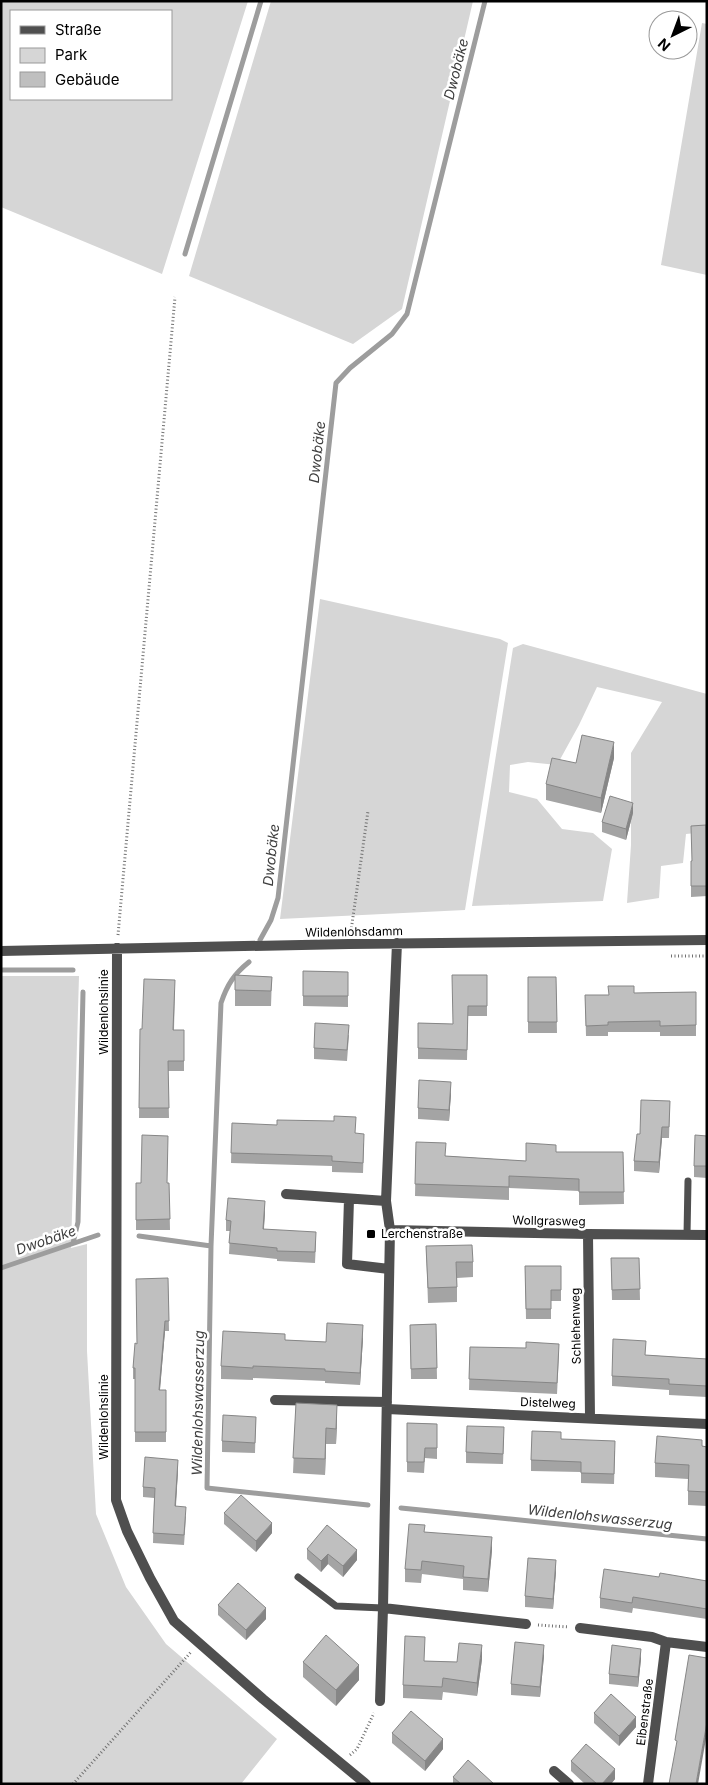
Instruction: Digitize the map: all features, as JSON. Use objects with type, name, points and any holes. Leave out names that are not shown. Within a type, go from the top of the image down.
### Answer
[{"type":"street","name":"Wildenlohsdamm","points":[[1,951],[397,943],[707,940]]},
{"type":"street","points":[[380,1701],[390,1230],[386,1202],[397,943]]},
{"type":"street","name":"Wildenlohslinie","points":[[117,948],[116,1500],[127,1531],[174,1621],[366,1784]]},
{"type":"street","points":[[286,1194],[386,1202]]},
{"type":"street","points":[[349,1199],[347,1264],[389,1269]]},
{"type":"street","name":"Wollgrasweg","points":[[390,1230],[707,1235]]},
{"type":"street","name":"Schlehenweg","points":[[588,1234],[590,1417]]},
{"type":"street","points":[[275,1400],[387,1405]]},
{"type":"street","name":"Distelweg","points":[[387,1405],[707,1424]]},
{"type":"street","points":[[383,1608],[526,1624]]},
{"type":"street","points":[[580,1628],[652,1637],[666,1642],[707,1647]]},
{"type":"street","name":"Eibenstraße","points":[[648,1784],[666,1642]]},
{"type":"street","points":[[554,1771],[569,1784]]},
{"type":"lane","points":[[687,1234],[688,1181]]},
{"type":"lane","points":[[298,1577],[336,1606],[383,1608]]},
{"type":"path","points":[[117,948],[175,297]]},
{"type":"path","points":[[349,944],[368,812]]},
{"type":"path","points":[[526,1624],[580,1628]]},
{"type":"path","points":[[73,1784],[198,1643]]},
{"type":"path","points":[[357,1749],[380,1701]]},
{"type":"green space","points":[[1,1],[248,1],[162,274],[1,207]]},
{"type":"green space","points":[[271,1],[473,1],[402,309],[353,344],[189,276]]},
{"type":"green space","points":[[702,23],[707,24],[707,275],[661,265],[696,60],[698,60]]},
{"type":"green space","points":[[320,599],[500,639],[508,643],[465,910],[280,919]]},
{"type":"green space","points":[[523,644],[707,694],[706,832],[686,834],[683,863],[661,866],[659,898],[627,903],[631,845],[631,753],[662,702],[597,687],[557,765],[528,762],[510,765],[509,792],[537,799],[562,829],[593,833],[612,849],[603,901],[472,906],[513,648]]},
{"type":"green space","points":[[1,976],[79,976],[71,1248],[87,1244],[87,1351],[96,1514],[126,1587],[166,1644],[277,1739],[241,1784],[1,1784]]},
{"type":"building","points":[[582,735],[614,742],[601,798],[546,784],[552,758],[576,763]]},
{"type":"building","points":[[610,796],[633,803],[626,829],[602,822]]},
{"type":"building","points":[[706,825],[707,886],[691,886],[691,826]]},
{"type":"building","points":[[303,971],[348,972],[348,996],[303,996]]},
{"type":"building","points":[[235,975],[272,977],[271,991],[235,990]]},
{"type":"building","points":[[452,975],[487,975],[487,1006],[468,1006],[467,1050],[418,1048],[418,1023],[453,1024]]},
{"type":"building","points":[[528,977],[556,977],[557,1022],[528,1022]]},
{"type":"building","points":[[144,979],[175,980],[173,1030],[184,1030],[184,1061],[168,1061],[169,1108],[139,1108],[140,1029],[142,1029]]},
{"type":"building","points":[[608,986],[634,986],[634,993],[696,992],[696,1025],[660,1026],[660,1021],[608,1022],[608,1025],[586,1026],[585,995],[609,995]]},
{"type":"building","points":[[315,1023],[349,1025],[347,1050],[314,1048]]},
{"type":"building","points":[[419,1080],[451,1082],[449,1110],[418,1108]]},
{"type":"building","points":[[641,1100],[670,1101],[669,1127],[662,1127],[659,1162],[634,1161],[637,1134],[640,1134]]},
{"type":"building","points":[[334,1116],[356,1117],[355,1133],[364,1134],[363,1163],[332,1161],[332,1156],[231,1153],[232,1123],[277,1125],[277,1120],[334,1121]]},
{"type":"building","points":[[142,1135],[168,1136],[167,1183],[169,1183],[170,1219],[136,1220],[136,1183],[141,1183]]},
{"type":"building","points":[[695,1135],[707,1136],[707,1166],[694,1166]]},
{"type":"building","points":[[416,1142],[446,1143],[445,1156],[526,1161],[526,1143],[556,1145],[556,1152],[623,1152],[624,1192],[579,1192],[579,1179],[509,1176],[509,1187],[415,1184]]},
{"type":"building","points":[[228,1198],[265,1201],[263,1229],[316,1232],[315,1252],[277,1251],[277,1248],[229,1243],[231,1221],[226,1220]]},
{"type":"building","points":[[472,1245],[473,1262],[456,1262],[457,1287],[428,1288],[426,1246]]},
{"type":"building","points":[[611,1258],[639,1258],[640,1289],[612,1290]]},
{"type":"building","points":[[525,1266],[561,1266],[561,1290],[551,1290],[551,1309],[526,1309]]},
{"type":"building","points":[[168,1278],[169,1321],[165,1321],[159,1390],[166,1390],[166,1432],[135,1432],[135,1368],[133,1368],[135,1343],[137,1344],[136,1279]]},
{"type":"building","points":[[327,1323],[363,1325],[360,1373],[325,1371],[325,1369],[221,1366],[223,1331],[285,1334],[285,1340],[326,1342]]},
{"type":"building","points":[[436,1324],[437,1368],[411,1369],[410,1325]]},
{"type":"building","points":[[613,1339],[646,1341],[645,1355],[707,1359],[707,1386],[669,1384],[669,1379],[612,1376]]},
{"type":"building","points":[[526,1342],[559,1344],[557,1383],[469,1379],[470,1347],[526,1348]]},
{"type":"building","points":[[296,1403],[337,1405],[336,1429],[326,1428],[325,1459],[293,1458]]},
{"type":"building","points":[[223,1415],[256,1417],[255,1443],[222,1441]]},
{"type":"building","points":[[407,1423],[437,1424],[437,1448],[425,1448],[424,1462],[407,1462]]},
{"type":"building","points":[[467,1426],[504,1427],[503,1454],[466,1452]]},
{"type":"building","points":[[532,1431],[561,1432],[561,1439],[615,1441],[614,1474],[581,1473],[581,1462],[531,1460]]},
{"type":"building","points":[[657,1436],[702,1440],[702,1446],[707,1447],[707,1492],[688,1491],[689,1465],[655,1463]]},
{"type":"building","points":[[145,1457],[178,1460],[175,1506],[186,1507],[184,1535],[153,1533],[155,1488],[143,1487]]},
{"type":"building","points":[[241,1495],[272,1523],[256,1541],[224,1513]]},
{"type":"building","points":[[409,1524],[425,1525],[424,1532],[492,1537],[488,1579],[463,1577],[464,1566],[422,1561],[421,1570],[405,1569]]},
{"type":"building","points":[[327,1525],[357,1550],[343,1566],[328,1554],[321,1561],[307,1549]]},
{"type":"building","points":[[528,1558],[556,1560],[553,1599],[525,1596]]},
{"type":"building","points":[[604,1569],[659,1577],[660,1573],[707,1581],[707,1609],[633,1597],[632,1603],[600,1598]]},
{"type":"building","points":[[238,1583],[266,1608],[246,1630],[218,1605]]},
{"type":"building","points":[[326,1635],[359,1665],[336,1690],[303,1662]]},
{"type":"building","points":[[405,1636],[425,1637],[424,1661],[457,1662],[459,1643],[482,1645],[477,1683],[443,1678],[442,1687],[403,1685]]},
{"type":"building","points":[[515,1642],[544,1645],[540,1687],[511,1684]]},
{"type":"building","points":[[612,1645],[641,1649],[638,1677],[609,1674]]},
{"type":"building","points":[[689,1655],[707,1658],[707,1722],[696,1784],[669,1784],[677,1741],[675,1740]]},
{"type":"building","points":[[611,1694],[636,1717],[619,1736],[594,1713]]},
{"type":"building","points":[[411,1711],[443,1739],[425,1761],[392,1733]]},
{"type":"building","points":[[586,1744],[615,1769],[602,1784],[597,1784],[571,1761]]},
{"type":"building","points":[[468,1760],[494,1784],[461,1784],[453,1777]]},
{"type":"waterway","points":[[185,254],[261,1]]},
{"type":"waterway","name":"Dwobäke","points":[[260,940],[271,920],[278,898],[336,383],[350,368],[392,334],[407,314],[485,1]]},
{"type":"waterway","name":"Dwobäke","points":[[139,1236],[211,1246],[221,1003],[232,980],[249,962]]},
{"type":"waterway","points":[[1,970],[73,970]]},
{"type":"waterway","points":[[73,1243],[78,1222],[83,992]]},
{"type":"waterway","name":"Dwobäke","points":[[1,1268],[98,1235]]},
{"type":"waterway","name":"Wildenlohswasserzug","points":[[211,1246],[207,1488],[368,1505]]},
{"type":"waterway","name":"Wildenlohswasserzug","points":[[401,1508],[707,1539]]},
{"type":"place","name":"Lerchenstraße","points":[[371,1234]]}]
